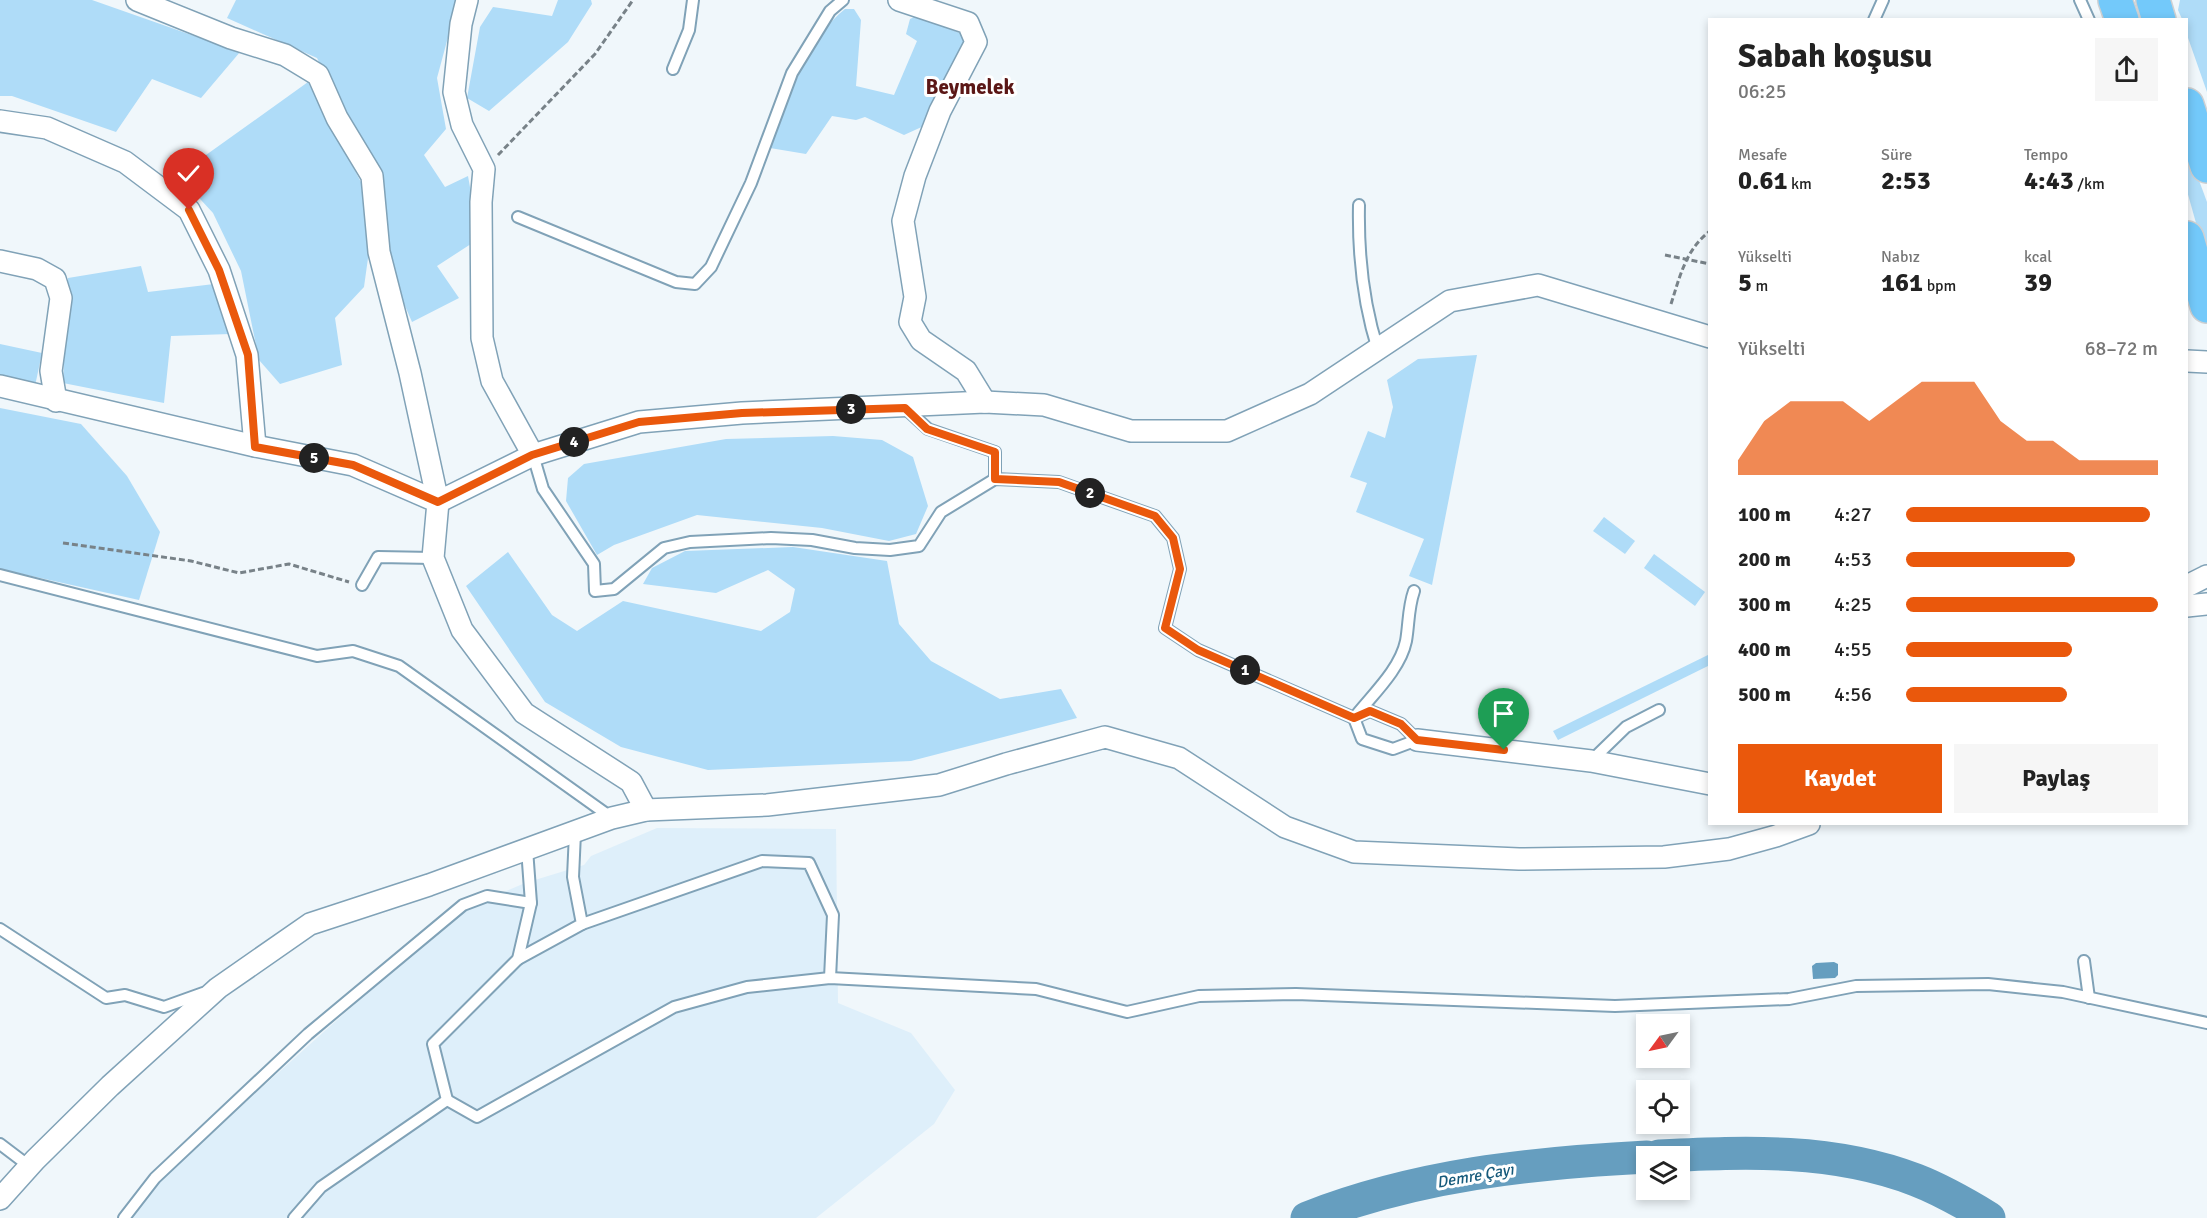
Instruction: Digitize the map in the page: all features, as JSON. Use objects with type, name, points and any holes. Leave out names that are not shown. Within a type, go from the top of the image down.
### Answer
[{"type":"highway","points":[[2115,0],[2121,18]]},
{"type":"highway","points":[[2153,0],[2158,18]]},
{"type":"highway","points":[[2188,108],[2207,166]]},
{"type":"highway","points":[[2188,241],[2207,306]]},
{"type":"street","points":[[137,0],[231,38],[285,55],[318,75],[337,118],[372,176],[379,252],[410,373],[438,502],[432,558],[462,630],[524,713],[631,782],[646,810]]},
{"type":"street","points":[[467,0],[461,24],[454,92],[462,125],[484,170],[481,202],[482,338],[492,381],[532,455]]},
{"type":"street","points":[[899,0],[968,23],[976,42],[940,111],[915,176],[903,220],[915,297],[910,322],[921,340],[966,371],[985,402]]},
{"type":"street","points":[[0,121],[47,128],[125,162],[189,210],[219,270],[248,355],[255,447]]},
{"type":"street","points":[[0,261],[37,269],[55,279],[62,298],[51,371],[56,400]]},
{"type":"street","points":[[438,502],[532,455],[639,422],[742,413],[905,408],[985,402],[1044,405],[1131,431],[1227,431],[1311,394],[1450,301],[1538,285],[1708,336]]},
{"type":"street","points":[[0,386],[255,447],[353,465],[438,502]]},
{"type":"street","points":[[2188,586],[2207,576]]},
{"type":"street","points":[[2188,606],[2207,604]]},
{"type":"street","points":[[0,1199],[29,1166],[110,1086],[218,988],[310,924],[429,885],[612,818],[646,810],[767,805],[939,785],[1105,737],[1179,758],[1285,827],[1354,852],[1520,860],[1664,857],[1729,849],[1806,825]]},
{"type":"street","points":[[1417,740],[1591,761],[1708,784]]},
{"type":"lane","points":[[673,69],[689,30],[693,0]]},
{"type":"lane","points":[[518,217],[676,282],[695,284],[711,267],[751,183],[792,74],[830,11],[843,0]]},
{"type":"lane","points":[[1875,18],[1883,0]]},
{"type":"lane","points":[[2080,0],[2088,18]]},
{"type":"lane","points":[[1359,205],[1358,239],[1368,319],[1378,350]]},
{"type":"lane","points":[[905,408],[927,429],[995,452],[995,479]]},
{"type":"lane","points":[[532,455],[543,489],[594,564],[596,591],[614,589],[664,548],[690,542],[771,538],[890,550],[919,546],[941,512],[995,479],[1059,482],[1155,516],[1173,538],[1180,569],[1165,628],[1198,650],[1354,718],[1362,739],[1393,749],[1417,740],[1401,724],[1370,711],[1354,718]]},
{"type":"lane","points":[[362,585],[378,557],[432,558]]},
{"type":"lane","points":[[0,575],[317,656],[353,651],[399,666],[612,818]]},
{"type":"lane","points":[[1354,718],[1396,664],[1406,642],[1408,609],[1414,591]]},
{"type":"lane","points":[[1591,761],[1626,727],[1659,710]]},
{"type":"lane","points":[[575,833],[573,877],[582,924]]},
{"type":"lane","points":[[518,959],[531,903],[527,849]]},
{"type":"lane","points":[[830,978],[833,915],[809,863],[762,861],[582,924],[518,959],[433,1044],[447,1100],[477,1117],[674,1007],[747,987],[830,978],[1036,989],[1127,1012],[1199,996],[1296,994],[1615,1006],[1789,999],[1856,986],[1988,984],[2088,998],[2207,1023]]},
{"type":"lane","points":[[124,1218],[155,1179],[308,1034],[463,905],[487,896],[531,903]]},
{"type":"lane","points":[[0,929],[106,998],[124,995],[164,1008],[218,988]]},
{"type":"lane","points":[[2084,961],[2088,998]]},
{"type":"lane","points":[[294,1218],[321,1187],[447,1100]]},
{"type":"lane","points":[[0,1144],[29,1166]]},
{"type":"path","points":[[484,170],[595,54],[633,0]]},
{"type":"path","points":[[1664,322],[1686,259],[1696,241],[1708,232]]},
{"type":"path","points":[[1665,255],[1708,264]]},
{"type":"path","points":[[63,543],[191,561],[239,573],[289,564],[362,585]]},
{"type":"shaded area","points":[[0,0],[92,0],[240,52],[201,98],[152,79],[116,132],[12,96],[0,96]]},
{"type":"shaded area","points":[[236,0],[458,0],[437,78],[446,129],[424,155],[445,187],[468,176],[475,215],[474,242],[437,266],[459,298],[412,322],[389,269],[353,129],[317,58],[227,18]]},
{"type":"shaded area","points":[[558,0],[591,0],[592,4],[568,42],[489,111],[467,98],[480,27],[493,7],[552,16]]},
{"type":"shaded area","points":[[2180,0],[2207,0],[2207,92],[2188,38],[2188,18],[2182,18],[2178,10]]},
{"type":"shaded area","points":[[845,9],[854,9],[861,20],[856,86],[894,95],[917,41],[906,34],[910,19],[916,16],[965,35],[965,50],[926,125],[904,135],[865,117],[856,120],[832,116],[806,154],[770,148],[791,93],[810,54],[820,36]]},
{"type":"shaded area","points":[[308,82],[363,186],[369,251],[364,287],[335,318],[342,365],[280,384],[259,360],[241,271],[213,213],[178,175]]},
{"type":"shaded area","points":[[2188,151],[2207,202],[2207,262],[2188,195]]},
{"type":"shaded area","points":[[141,266],[148,292],[214,284],[230,334],[171,336],[164,403],[63,383],[68,278]]},
{"type":"shaded area","points":[[0,344],[42,353],[35,386],[0,378]]},
{"type":"shaded area","points":[[1477,355],[1432,585],[1409,576],[1424,539],[1356,512],[1367,483],[1350,477],[1368,431],[1385,438],[1393,407],[1387,380],[1418,359]]},
{"type":"shaded area","points":[[0,408],[81,424],[127,476],[160,532],[139,600],[0,569]]},
{"type":"shaded area","points":[[833,436],[882,440],[913,457],[928,506],[916,534],[889,541],[822,528],[697,515],[614,545],[597,555],[566,501],[568,478],[584,464],[726,439]]},
{"type":"shaded area","points":[[1604,517],[1635,541],[1625,554],[1593,531]]},
{"type":"shaded area","points":[[793,547],[887,561],[899,624],[931,661],[1000,699],[1061,689],[1077,718],[911,761],[708,770],[621,747],[545,702],[466,586],[508,552],[552,615],[577,631],[623,601],[761,631],[790,612],[795,589],[768,570],[716,593],[643,584],[652,568],[685,551]]},
{"type":"shaded area","points":[[1654,554],[1705,592],[1695,606],[1644,568]]},
{"type":"shaded area","points":[[1708,655],[1708,666],[1558,740],[1553,731]]},
{"type":"shaded area","points":[[657,828],[836,829],[838,1003],[911,1033],[955,1090],[934,1124],[816,1218],[128,1218],[160,1179],[406,958],[471,906],[525,883],[584,865],[591,856]]},
{"type":"shaded area","points":[[1834,962],[1838,964],[1838,975],[1835,978],[1813,979],[1812,966],[1816,963]]},
{"type":"waterway","name":"Demre Çayı","points":[[1690,1155],[1789,1154],[1853,1162],[1926,1184],[1989,1218]]},
{"type":"waterway","name":"Demre Çayı","points":[[1307,1218],[1348,1203],[1432,1181],[1560,1163],[1636,1158]]},
{"type":"district","name":"Beymelek","points":[[970,87]]},
{"type":"route","points":[[189,210],[219,270],[248,355],[255,447],[353,465],[438,502],[532,455],[639,422],[742,413],[905,408],[927,429],[995,452],[995,479],[1059,482],[1155,516],[1173,538],[1180,569],[1165,628],[1198,650],[1354,718],[1370,711],[1401,724],[1417,740],[1504,750]]}]
